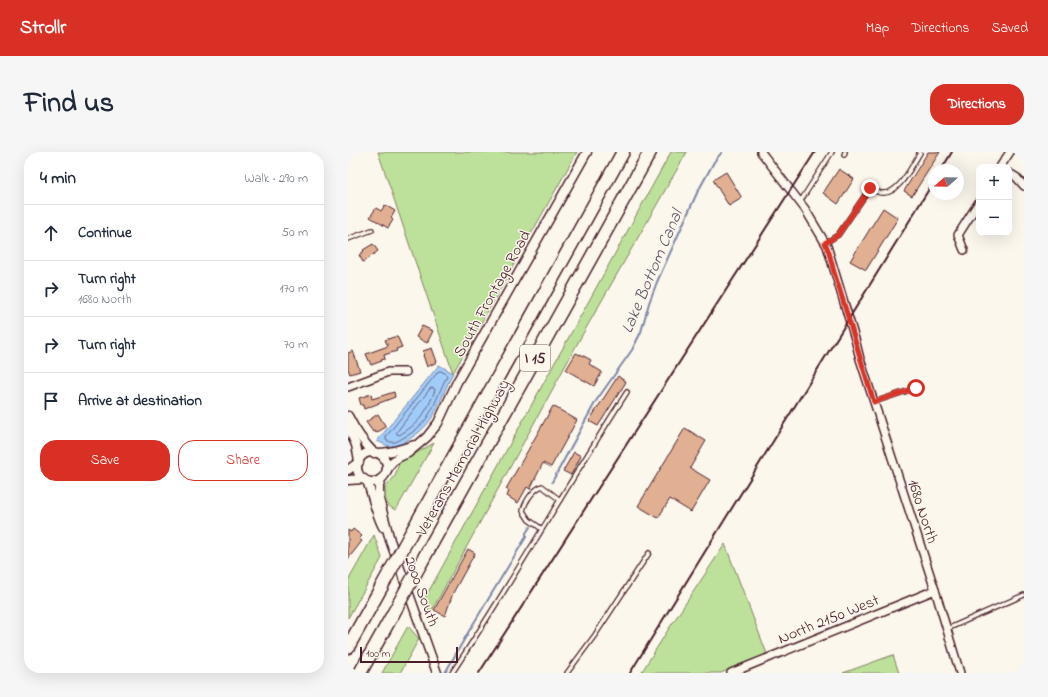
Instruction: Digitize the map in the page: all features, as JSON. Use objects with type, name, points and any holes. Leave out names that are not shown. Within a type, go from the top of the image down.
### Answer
[{"type":"highway","name":"Veterans Memorial Highway","points":[[348,647],[623,152]]},
{"type":"highway","name":"Veterans Memorial Highway","points":[[360,673],[650,152]]},
{"type":"street","name":"South Frontage Road","points":[[387,470],[392,462],[408,453],[427,437],[438,423],[457,382],[587,152]]},
{"type":"street","name":"1680 North","points":[[761,152],[800,202],[825,243],[834,272],[837,294],[853,346],[860,359],[935,590],[960,673]]},
{"type":"street","points":[[1002,164],[1010,152]]},
{"type":"street","points":[[1012,175],[1024,186]]},
{"type":"street","points":[[964,250],[958,235],[976,207]]},
{"type":"street","points":[[348,387],[388,372],[406,372]]},
{"type":"street","points":[[348,416],[365,444],[385,460],[387,470],[381,479],[379,486],[379,499],[390,540]]},
{"type":"street","points":[[348,428],[356,445],[359,461],[358,471],[365,480],[371,492],[378,517],[390,540]]},
{"type":"street","name":"South Frontage Road","points":[[376,453],[394,452],[416,445]]},
{"type":"street","points":[[348,470],[366,454],[376,453]]},
{"type":"street","points":[[348,480],[365,480],[374,482],[381,479]]},
{"type":"street","name":"2000 South","points":[[390,540],[437,673]]},
{"type":"street","name":"North 2150 West","points":[[731,673],[935,590]]},
{"type":"lane","points":[[800,202],[832,152]]},
{"type":"lane","points":[[825,243],[838,235],[870,188],[880,194],[888,193],[898,186],[920,153],[919,152]]},
{"type":"lane","points":[[348,239],[372,230]]},
{"type":"lane","points":[[874,402],[916,388]]},
{"type":"lane","points":[[452,673],[542,530],[594,442],[627,392]]},
{"type":"lane","points":[[542,530],[526,518],[523,511],[524,506],[534,490],[542,486],[560,500]]},
{"type":"lane","points":[[567,673],[595,635],[649,553]]},
{"type":"lane","points":[[947,629],[1024,596]]},
{"type":"green space","points":[[378,152],[577,152],[453,373]]},
{"type":"green space","points":[[671,152],[687,152],[581,337],[430,614],[425,598]]},
{"type":"green space","points":[[434,443],[396,510],[389,506],[386,502],[385,488],[395,476],[399,463]]},
{"type":"green space","points":[[374,535],[382,558],[348,618],[348,581]]},
{"type":"green space","points":[[725,544],[767,654],[721,673],[641,673],[668,630]]},
{"type":"green space","points":[[408,626],[419,639],[400,673],[382,673]]},
{"type":"green space","points":[[893,655],[899,673],[843,673]]},
{"type":"water","points":[[439,365],[453,373],[431,420],[416,434],[398,446],[392,447],[377,441]]},
{"type":"building","points":[[928,152],[940,152],[932,164],[928,164],[928,171],[912,196],[904,191]]},
{"type":"building","points":[[839,169],[854,179],[838,204],[823,193]]},
{"type":"building","points":[[726,172],[742,198],[729,206],[713,180]]},
{"type":"building","points":[[385,205],[395,211],[391,218],[393,220],[388,228],[370,217],[376,208],[381,211]]},
{"type":"building","points":[[883,208],[898,218],[866,270],[850,261]]},
{"type":"building","points":[[373,244],[378,251],[363,262],[359,255],[364,251],[363,250]]},
{"type":"building","points":[[422,326],[433,331],[427,343],[416,337]]},
{"type":"building","points":[[397,336],[402,347],[396,349],[397,351],[384,355],[385,359],[371,365],[366,354],[388,346],[385,340]]},
{"type":"building","points":[[432,348],[437,362],[427,367],[423,351]]},
{"type":"building","points":[[353,351],[360,371],[350,374],[348,369],[348,353]]},
{"type":"building","points":[[576,353],[591,360],[589,364],[602,372],[594,386],[566,370]]},
{"type":"building","points":[[618,376],[626,382],[598,426],[589,421]]},
{"type":"building","points":[[394,392],[395,397],[364,409],[359,398],[371,394],[372,399]]},
{"type":"building","points":[[553,406],[577,420],[551,467],[543,463],[530,489],[527,487],[518,503],[507,496],[509,491],[506,489]]},
{"type":"building","points":[[378,414],[386,427],[376,433],[375,431],[373,432],[366,422]]},
{"type":"building","points":[[685,428],[706,441],[690,468],[710,480],[691,512],[670,499],[658,518],[638,506]]},
{"type":"building","points":[[574,452],[581,456],[571,475],[563,471]]},
{"type":"building","points":[[353,529],[362,536],[359,539],[362,541],[348,559],[348,530],[351,532]]},
{"type":"building","points":[[468,549],[475,553],[453,593],[445,616],[434,610]]},
{"type":"waterway","name":"Lake Bottom Canal","points":[[552,482],[596,401],[632,350],[641,332],[649,303],[657,282],[697,193],[714,162],[722,152]]},
{"type":"waterway","name":"Lake Bottom Canal","points":[[445,673],[526,537],[526,533],[530,527]]},
{"type":"railway","points":[[479,673],[815,152]]},
{"type":"railway","points":[[945,164],[952,152]]},
{"type":"railway","points":[[630,673],[928,191]]},
{"type":"route","points":[[870,188],[838,235],[825,243],[874,402],[916,388]]}]
